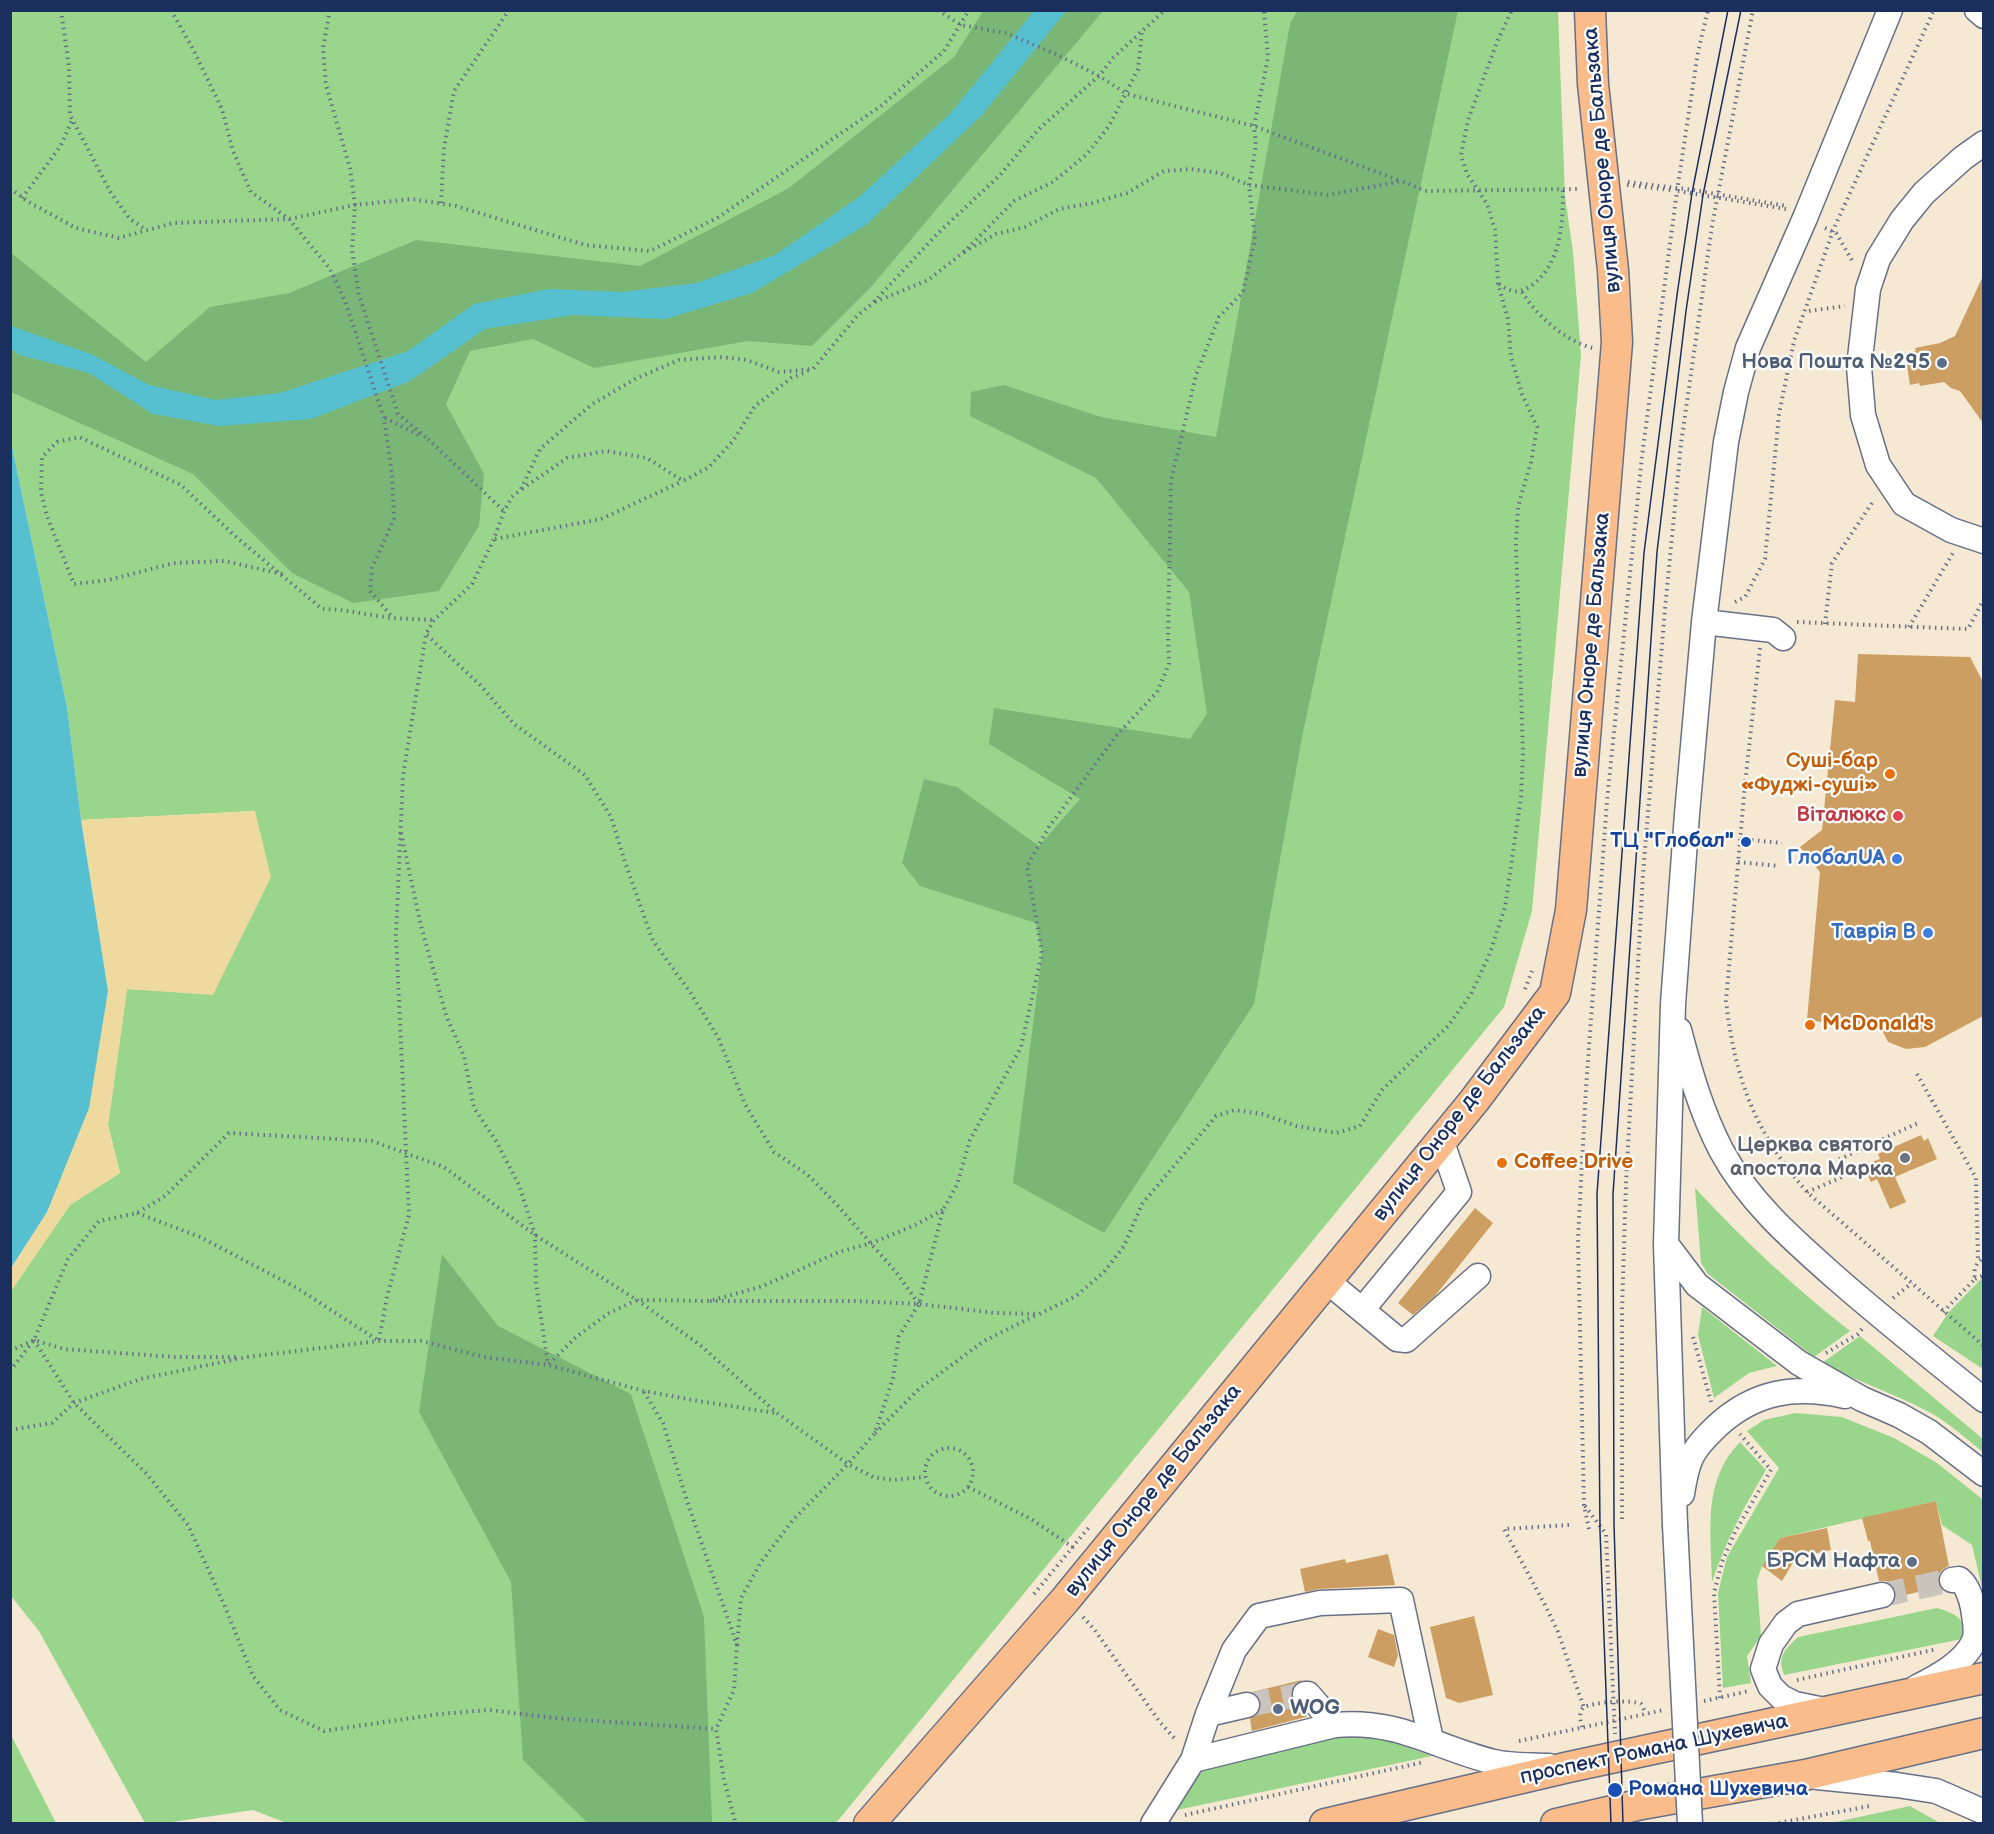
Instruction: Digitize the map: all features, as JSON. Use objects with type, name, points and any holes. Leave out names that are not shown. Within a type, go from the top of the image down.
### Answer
[{"type":"main road","name":"вулиця Оноре де Бальзака","points":[[869,1824],[1065,1600],[1442,1142],[1555,993],[1571,910],[1617,342],[1613,270],[1592,190],[1593,84],[1590,10]]},
{"type":"main road","name":"проспект Романа Шухевича","points":[[1326,1824],[1569,1767],[1970,1681]]},
{"type":"main road","points":[[1556,1824],[1642,1804],[1805,1775],[1983,1733]]},
{"type":"street","points":[[1690,1824],[1675,1525],[1666,1244],[1673,1004],[1704,622],[1726,442],[1748,348],[1890,10]]},
{"type":"street","points":[[1977,10],[1983,16]]},
{"type":"street","points":[[1974,537],[1951,530],[1904,504],[1878,465],[1863,415],[1859,367],[1868,289],[1878,259],[1902,220],[1936,181],[1983,143]]},
{"type":"street","points":[[1704,622],[1780,630]]},
{"type":"street","points":[[1673,1004],[1703,1113],[1722,1152],[1753,1199],[1782,1230],[1876,1313],[1983,1400]]},
{"type":"street","points":[[1362,1310],[1459,1192],[1442,1142]]},
{"type":"street","points":[[1666,1244],[1697,1285],[1799,1363],[1862,1400],[1899,1415],[1929,1432],[1983,1474]]},
{"type":"street","points":[[1327,1281],[1396,1339],[1406,1340],[1478,1276]]},
{"type":"street","points":[[1675,1525],[1692,1455],[1706,1436],[1726,1417],[1754,1400],[1784,1391],[1820,1390],[1862,1400]]},
{"type":"street","points":[[1952,1580],[1959,1579],[1964,1583],[1975,1624],[1979,1648],[1970,1681]]},
{"type":"street","points":[[1832,1712],[1795,1704],[1781,1697],[1770,1686],[1763,1669],[1771,1644],[1786,1623],[1798,1614],[1882,1595]]},
{"type":"street","points":[[1153,1823],[1193,1760],[1234,1650],[1259,1616],[1320,1604],[1401,1600],[1431,1740]]},
{"type":"street","points":[[1902,1695],[1936,1678],[1979,1648]]},
{"type":"street","points":[[1305,1694],[1308,1694],[1335,1725]]},
{"type":"street","points":[[1209,1714],[1246,1705]]},
{"type":"street","points":[[1193,1760],[1335,1725],[1356,1723],[1391,1727],[1497,1763],[1569,1767]]},
{"type":"street","points":[[1805,1775],[1936,1791],[1983,1812]]},
{"type":"path","points":[[61,10],[69,67],[70,115],[111,193],[130,219],[147,231]]},
{"type":"path","points":[[171,10],[222,109],[233,151],[250,192],[289,219],[330,269],[345,301],[384,418],[392,476],[394,519],[372,567],[370,591],[393,618]]},
{"type":"path","points":[[330,10],[323,48],[326,85],[350,168],[355,205],[352,250],[358,295],[398,414],[428,439],[504,511]]},
{"type":"path","points":[[441,203],[444,148],[454,91],[509,10]]},
{"type":"path","points":[[938,10],[961,25],[1006,33],[1058,55],[1099,76],[1127,94],[1254,126],[1425,191],[1677,190]]},
{"type":"path","points":[[10,188],[22,198],[76,228],[119,238],[173,223],[289,219],[355,205],[412,199],[456,206],[585,245],[650,251],[717,218],[881,106],[944,51],[969,10]]},
{"type":"path","points":[[494,539],[601,519],[710,467],[733,441],[755,406],[791,378],[813,369],[858,315],[872,304],[936,235],[1000,176],[1038,130],[1099,76],[1113,58],[1165,10]]},
{"type":"path","points":[[875,1433],[893,1378],[899,1336],[919,1304],[943,1210],[957,1185],[970,1140],[1021,1047],[1042,953],[1027,866],[1049,827],[1116,736],[1156,692],[1169,664],[1167,636],[1171,481],[1196,375],[1219,317],[1243,292],[1255,239],[1249,185],[1256,146],[1254,126],[1268,58],[1264,10]]},
{"type":"path","points":[[736,1824],[724,1780],[716,1729],[734,1690],[741,1598],[761,1562],[793,1520],[919,1389],[984,1341],[1076,1296],[1104,1272],[1124,1246],[1142,1204],[1216,1116],[1235,1110],[1262,1114],[1297,1126],[1336,1133],[1360,1126],[1382,1090],[1448,1026],[1471,994],[1490,953],[1505,907],[1521,797],[1523,752],[1516,544],[1518,507],[1531,462],[1537,426],[1522,394],[1511,357],[1508,319],[1498,284],[1495,230],[1487,204],[1467,174],[1461,155],[1468,120],[1497,42],[1512,10]]},
{"type":"path","points":[[1589,1529],[1584,1505],[1578,1239],[1586,1088],[1607,801],[1642,456],[1677,190],[1698,52],[1708,10]]},
{"type":"path","points":[[1622,1519],[1622,1310],[1626,1183],[1643,874],[1681,444],[1717,196],[1753,10]]},
{"type":"path","points":[[1704,622],[1745,597],[1765,559],[1779,414],[1794,341],[1834,231],[1934,10]]},
{"type":"path","points":[[872,304],[928,280],[964,252],[1014,201],[1053,182],[1087,154],[1109,126],[1127,94],[1138,69],[1142,31]]},
{"type":"path","points":[[22,198],[60,147],[73,120]]},
{"type":"path","points":[[964,252],[996,234],[1025,227],[1059,209],[1127,193],[1164,171],[1191,169],[1220,173],[1249,185],[1328,195],[1402,181]]},
{"type":"path","points":[[1592,190],[1627,182],[1789,206],[1834,231]]},
{"type":"path","points":[[1498,284],[1509,291],[1522,292],[1538,280],[1552,262],[1563,218],[1563,190]]},
{"type":"path","points":[[1717,196],[1804,216],[1834,231]]},
{"type":"path","points":[[1522,292],[1530,305],[1549,324],[1584,346],[1592,348]]},
{"type":"path","points":[[1809,311],[1866,304]]},
{"type":"path","points":[[1589,357],[1592,348],[1590,337]]},
{"type":"path","points":[[521,489],[540,449],[591,405],[635,379],[679,360],[720,357],[747,360],[778,372],[813,369]]},
{"type":"path","points":[[384,418],[428,439]]},
{"type":"path","points":[[282,574],[225,561],[174,563],[108,580],[74,584],[47,516],[41,492],[42,458],[57,441],[79,437],[181,484],[236,536],[282,574],[322,609],[344,609],[393,618],[434,620]]},
{"type":"path","points":[[379,1341],[387,1297],[409,1215],[404,1153],[396,935],[403,776],[426,634],[434,620],[472,584],[512,497],[567,458],[606,450],[647,458],[683,481]]},
{"type":"path","points":[[1825,624],[1832,563],[1888,479]]},
{"type":"path","points":[[1909,627],[1974,537]]},
{"type":"path","points":[[1983,599],[1968,629],[1825,624],[1780,630],[1740,839],[1726,1001],[1730,1035],[1749,1103],[1765,1136],[1784,1166],[1807,1192],[1983,1346]]},
{"type":"path","points":[[426,634],[480,685],[514,724],[585,775],[611,817],[653,941],[690,992],[718,1037],[745,1104],[774,1152],[808,1175],[872,1243],[919,1304]]},
{"type":"path","points":[[400,829],[421,926],[447,1018],[464,1056],[474,1108],[496,1142],[519,1185],[535,1235],[536,1284],[548,1365]]},
{"type":"path","points":[[1740,839],[1782,843]]},
{"type":"path","points":[[1738,862],[1779,866]]},
{"type":"path","points":[[1523,993],[1537,960]]},
{"type":"path","points":[[1917,1074],[1976,1178],[1978,1262]]},
{"type":"path","points":[[1807,1192],[1845,1176],[1838,1160],[1918,1123]]},
{"type":"path","points":[[10,1371],[34,1340],[68,1258],[99,1221],[137,1213],[165,1196],[228,1133],[372,1141],[444,1167],[535,1235],[637,1300],[700,1345],[777,1413],[848,1464],[873,1477],[892,1480],[924,1477]]},
{"type":"path","points":[[710,1301],[763,1286],[839,1252],[872,1243],[913,1226],[943,1210]]},
{"type":"path","points":[[137,1213],[200,1237],[297,1288],[379,1341]]},
{"type":"path","points":[[1975,1279],[1974,1271],[1983,1257]]},
{"type":"path","points":[[1942,1312],[1975,1279],[1983,1275]]},
{"type":"path","points":[[548,1365],[576,1337],[609,1313],[637,1300],[854,1301],[919,1304],[995,1313],[1039,1314]]},
{"type":"path","points":[[34,1340],[74,1403],[145,1472],[188,1524],[253,1676],[280,1710],[324,1731],[439,1714],[489,1710],[553,1718],[716,1729]]},
{"type":"path","points":[[10,1351],[34,1340],[64,1349],[176,1357],[247,1357]]},
{"type":"path","points":[[10,1430],[51,1424],[74,1403],[140,1379],[247,1357],[379,1341],[421,1341],[484,1357],[548,1365],[644,1391],[777,1413]]},
{"type":"path","points":[[644,1391],[663,1423],[689,1507],[737,1645]]},
{"type":"path","points":[[1720,1698],[1714,1593],[1722,1562],[1735,1532],[1771,1470],[1739,1433]]},
{"type":"path","points":[[953,1448],[967,1456],[972,1463],[973,1472],[968,1487],[955,1496],[948,1497],[933,1491],[924,1477],[926,1463],[930,1456],[937,1450],[953,1448]]},
{"type":"path","points":[[968,1487],[1031,1519],[1077,1550]]},
{"type":"path","points":[[1584,1505],[1606,1534],[1616,1742]]},
{"type":"path","points":[[1569,1525],[1504,1529],[1558,1632],[1584,1708],[1580,1715],[1582,1728]]},
{"type":"path","points":[[1065,1600],[1095,1629],[1159,1721],[1193,1760]]},
{"type":"path","points":[[1699,1702],[1770,1686],[1979,1648]]},
{"type":"path","points":[[1584,1708],[1632,1701],[1639,1702],[1646,1714]]},
{"type":"path","points":[[1511,1743],[1667,1709]]},
{"type":"path","points":[[1153,1823],[1463,1753]]},
{"type":"path","points":[[1773,1824],[1876,1804]]},
{"type":"green space","points":[[10,11],[1558,11],[1565,196],[1573,252],[1581,355],[1532,911],[1504,1007],[836,1823],[289,1824],[253,1810],[165,1823],[145,1823],[39,1631],[11,1596],[11,1291],[70,1205],[120,1173],[108,1125],[127,989],[213,994],[254,811],[81,820],[67,707],[11,442]]},
{"type":"green space","points":[[983,11],[1103,11],[872,286],[812,346],[748,341],[594,368],[533,339],[470,351],[446,404],[484,474],[479,526],[439,591],[353,603],[292,573],[193,474],[11,392],[10,252],[146,362],[210,307],[289,293],[416,240],[640,266],[789,188],[954,57]]},
{"type":"green space","points":[[1297,11],[1458,11],[1303,732],[1254,1004],[1104,1233],[1013,1183],[1042,953],[1036,923],[920,886],[902,863],[924,779],[957,787],[1039,846],[1080,799],[989,744],[994,708],[1190,739],[1207,714],[1189,592],[1096,478],[970,416],[971,392],[1004,385],[1101,417],[1216,437],[1290,24]]},
{"type":"green space","points":[[1695,1188],[1770,1263],[1850,1331],[1814,1357],[1708,1274],[1701,1263]]},
{"type":"green space","points":[[442,1254],[498,1326],[631,1394],[704,1617],[712,1823],[588,1823],[523,1760],[511,1582],[419,1412]]},
{"type":"green space","points":[[1983,1277],[1983,1369],[1933,1336],[1948,1313]]},
{"type":"green space","points":[[1702,1307],[1777,1366],[1749,1373],[1714,1398],[1698,1335]]},
{"type":"green space","points":[[1860,1336],[1983,1439],[1983,1452],[1934,1415],[1822,1363]]},
{"type":"green space","points":[[1795,1413],[1842,1417],[1894,1438],[1937,1463],[1981,1498],[1983,1502],[1983,1592],[1972,1545],[1942,1525],[1936,1501],[1780,1538],[1762,1566],[1757,1580],[1761,1636],[1747,1656],[1751,1683],[1723,1688],[1718,1593],[1727,1557],[1779,1468],[1747,1431],[1764,1420]]},
{"type":"green space","points":[[1740,1442],[1766,1470],[1736,1524],[1712,1582],[1710,1526],[1714,1490],[1719,1473]]},
{"type":"green space","points":[[1937,1608],[1954,1614],[1961,1621],[1962,1639],[1784,1675],[1781,1663],[1783,1654],[1798,1637]]},
{"type":"green space","points":[[1365,1733],[1432,1756],[1177,1810],[1196,1778],[1207,1767],[1332,1735]]},
{"type":"green space","points":[[11,1735],[56,1823],[11,1823]]},
{"type":"green space","points":[[1910,1806],[1940,1823],[1831,1823]]},
{"type":"sand","points":[[255,811],[271,877],[213,995],[127,989],[108,1125],[120,1173],[70,1205],[11,1291],[11,1268],[47,1212],[108,991],[81,820]]},
{"type":"water","points":[[1034,11],[1066,11],[982,115],[866,225],[752,293],[665,319],[573,315],[485,329],[410,381],[311,419],[219,426],[153,414],[89,373],[20,355],[11,349],[11,326],[93,355],[149,385],[216,400],[280,393],[408,351],[474,304],[549,289],[622,292],[697,283],[775,255],[859,197],[950,114]]},
{"type":"water","points":[[11,442],[67,707],[81,820],[108,991],[89,1108],[47,1212],[11,1268]]},
{"type":"building","points":[[1983,276],[1983,423],[1960,391],[1944,382],[1920,386],[1919,383],[1910,385],[1905,353],[1955,336]]},
{"type":"building","name":"ГлобалUA","points":[[1858,654],[1970,657],[1983,682],[1983,1016],[1925,1047],[1906,1049],[1888,1042],[1882,1030],[1807,1020],[1820,872],[1800,847],[1822,830],[1835,700],[1855,702]]},
{"type":"building","name":"Церква святого апостола Марка","points":[[1921,1135],[1924,1141],[1928,1138],[1937,1159],[1895,1177],[1906,1202],[1890,1209],[1877,1179],[1871,1182],[1864,1165],[1880,1159],[1878,1154]]},
{"type":"building","points":[[1475,1208],[1493,1223],[1435,1296],[1413,1315],[1398,1303]]},
{"type":"building","name":"БРСМ Нафта","points":[[1936,1501],[1949,1566],[1939,1574],[1940,1587],[1896,1597],[1896,1591],[1892,1585],[1886,1581],[1879,1581],[1862,1518]]},
{"type":"building","points":[[1827,1528],[1831,1550],[1796,1558],[1782,1581],[1762,1566],[1780,1538]]},
{"type":"building","points":[[1388,1554],[1395,1585],[1319,1589],[1305,1592],[1300,1569],[1345,1559],[1346,1563]]},
{"type":"building","points":[[1474,1616],[1493,1695],[1459,1703],[1446,1698],[1430,1627]]},
{"type":"building","points":[[1378,1629],[1394,1635],[1398,1655],[1394,1667],[1368,1657]]},
{"type":"building","points":[[1302,1680],[1293,1686],[1291,1695],[1293,1702],[1307,1715],[1306,1717],[1252,1731],[1250,1719],[1257,1715],[1261,1702],[1252,1692]]},
{"type":"tunnel","points":[[1882,1595],[1952,1580]]},
{"type":"tunnel","points":[[1247,1705],[1305,1694]]},
{"type":"tram line","points":[[1611,1824],[1600,1531],[1597,1194],[1644,553],[1692,193],[1728,10]]},
{"type":"tram line","points":[[1623,1824],[1614,1524],[1613,1194],[1657,552],[1686,311],[1703,195],[1741,10]]},
{"type":"place","name":"Нова Пошта №295","points":[[1942,363]]},
{"type":"place","name":"Суші-бар «Фуджі-суші»","points":[[1890,774]]},
{"type":"place","name":"Віталюкс","points":[[1898,816]]},
{"type":"place","name":"ТЦ \"Глобал\"","points":[[1746,842]]},
{"type":"place","name":"ГлобалUA","points":[[1897,859]]},
{"type":"place","name":"Таврія В","points":[[1928,933]]},
{"type":"place","name":"McDonald's","points":[[1810,1025]]},
{"type":"place","name":"Церква святого апостола Марка","points":[[1905,1158]]},
{"type":"place","name":"Coffee Drive","points":[[1502,1163]]},
{"type":"place","name":"БРСМ Нафта","points":[[1912,1562]]},
{"type":"place","name":"WOG","points":[[1278,1709]]},
{"type":"place","name":"Романа Шухевича","points":[[1615,1790]]}]
